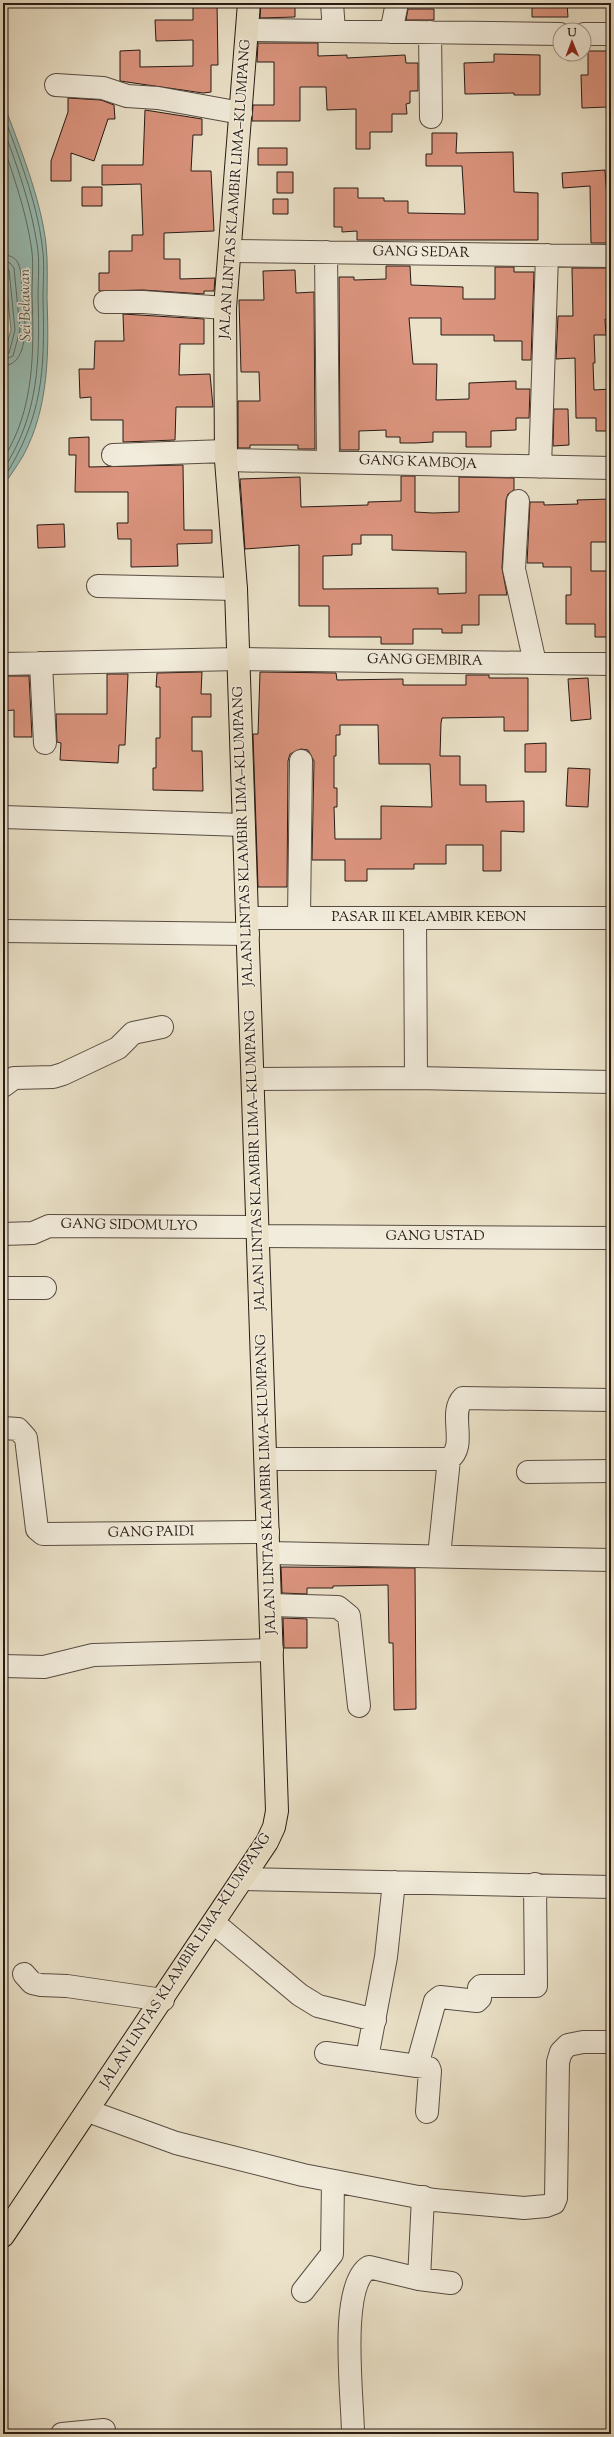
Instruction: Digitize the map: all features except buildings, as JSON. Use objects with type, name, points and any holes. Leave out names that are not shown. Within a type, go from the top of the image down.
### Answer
[{"type":"main road","name":"JALAN LINTAS KLAMBIR LIMA–KLUMPANG","points":[[3,2236],[163,2000],[267,1842],[274,1827],[277,1811],[236,589],[226,455],[225,308],[249,3]]},
{"type":"street","points":[[332,3],[334,31]]},
{"type":"street","points":[[391,32],[397,3]]},
{"type":"street","points":[[248,30],[552,34]]},
{"type":"street","points":[[430,32],[431,117]]},
{"type":"street","points":[[592,34],[611,34]]},
{"type":"street","points":[[56,85],[103,88],[127,96],[158,98],[241,113]]},
{"type":"street","name":"GANG SEDAR","points":[[230,251],[611,256]]},
{"type":"street","points":[[326,252],[328,460]]},
{"type":"street","points":[[540,467],[547,255]]},
{"type":"street","points":[[105,302],[142,302],[225,308]]},
{"type":"street","name":"GANG KAMBOJA","points":[[113,455],[226,455],[328,460],[611,468]]},
{"type":"street","points":[[518,501],[514,569],[535,663]]},
{"type":"street","points":[[98,586],[236,589]]},
{"type":"street","name":"GANG GEMBIRA","points":[[3,664],[238,659],[611,664]]},
{"type":"street","points":[[41,663],[45,743]]},
{"type":"street","points":[[299,918],[301,761]]},
{"type":"street","points":[[3,817],[243,825]]},
{"type":"street","name":"PASAR III KELAMBIR KEBON","points":[[248,926],[299,918],[611,918]]},
{"type":"street","points":[[415,918],[416,1078]]},
{"type":"street","points":[[3,931],[248,926]]},
{"type":"street","points":[[3,1086],[14,1078],[53,1077],[63,1074],[118,1048],[133,1033],[162,1027]]},
{"type":"street","points":[[253,1079],[416,1078],[611,1082]]},
{"type":"street","name":"GANG SIDOMULYO","points":[[3,1234],[33,1233],[49,1226],[258,1232]]},
{"type":"street","name":"GANG USTAD","points":[[258,1232],[611,1238]]},
{"type":"street","points":[[3,1288],[45,1288]]},
{"type":"street","points":[[439,1556],[449,1459],[457,1447],[458,1406],[463,1398],[611,1400]]},
{"type":"street","name":"GANG PAIDI","points":[[3,1428],[18,1429],[26,1438],[37,1529],[40,1532],[48,1534],[269,1542],[439,1556],[611,1560]]},
{"type":"street","points":[[266,1458],[449,1459]]},
{"type":"street","points":[[528,1472],[611,1471]]},
{"type":"street","points":[[271,1605],[338,1607],[349,1616],[359,1706]]},
{"type":"street","points":[[3,1666],[44,1667],[94,1655],[272,1650]]},
{"type":"street","points":[[242,1879],[535,1884],[611,1887]]},
{"type":"street","points":[[367,2058],[386,1957],[394,1882]]},
{"type":"street","points":[[417,2066],[437,1998],[477,2001],[480,1998],[479,1987],[536,1986],[535,1884]]},
{"type":"street","points":[[214,1923],[300,1995],[318,2006],[375,2020]]},
{"type":"street","points":[[24,1974],[32,1983],[41,1985],[67,1986],[163,2000]]},
{"type":"street","points":[[88,2111],[176,2143],[303,2175],[434,2200],[524,2208],[546,2206],[554,2203],[556,2191],[558,2062],[562,2052],[568,2045],[583,2042],[611,2042]]},
{"type":"street","points":[[326,2053],[429,2068],[427,2112]]},
{"type":"street","points":[[303,2291],[332,2254],[333,2181]]},
{"type":"street","points":[[419,2279],[424,2197]]},
{"type":"street","points":[[353,2434],[350,2324],[356,2284],[363,2270],[369,2267],[419,2279],[451,2283]]},
{"type":"street","points":[[62,2434],[104,2430]]},
{"type":"water","name":"Sei Belawan","points":[[3,102],[29,172],[43,227],[47,258],[48,339],[46,379],[38,419],[32,438],[23,456],[3,486],[3,357],[11,330],[4,260]]}]
